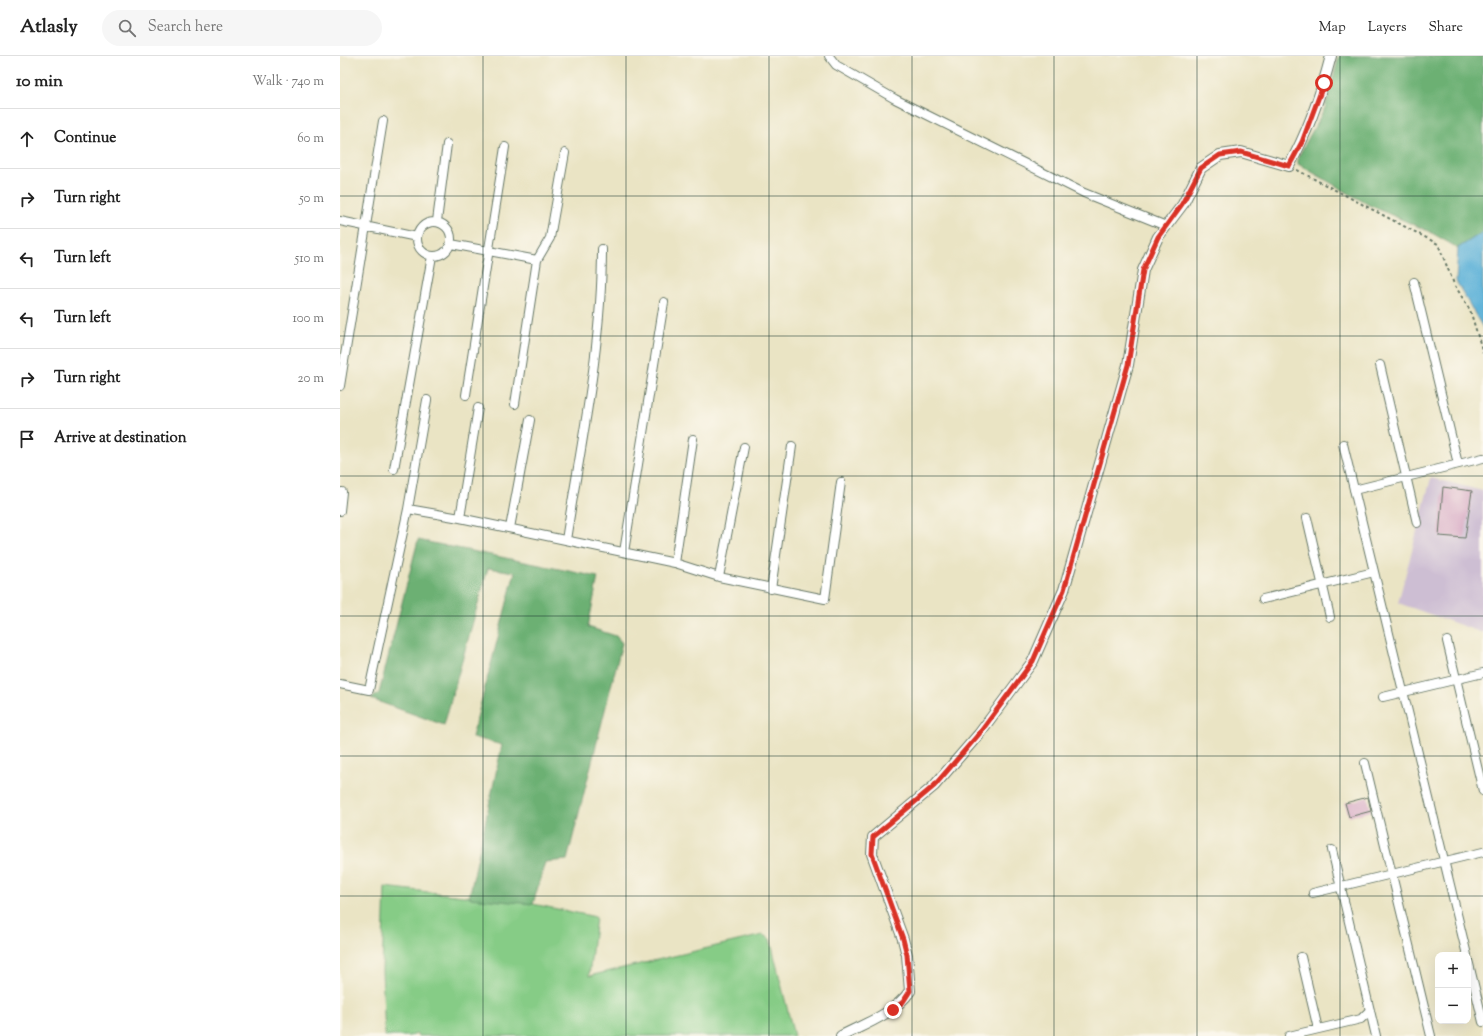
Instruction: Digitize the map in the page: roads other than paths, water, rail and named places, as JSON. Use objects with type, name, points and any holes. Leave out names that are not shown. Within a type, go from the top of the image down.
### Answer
[{"type":"street","points":[[829,56],[836,65],[895,99],[1084,193],[1166,226]]},
{"type":"street","points":[[841,1036],[893,1010],[903,1002],[910,991],[907,955],[903,939],[872,854],[873,837],[934,786],[979,734],[1033,661],[1064,590],[1128,365],[1143,270],[1158,237],[1182,204],[1201,168],[1220,155],[1241,152],[1289,166],[1302,142],[1324,83],[1331,56]]},
{"type":"street","points":[[340,386],[383,122]]},
{"type":"street","points":[[437,222],[447,144]]},
{"type":"street","points":[[466,395],[505,146]]},
{"type":"street","points":[[515,404],[537,260],[550,238],[565,152]]},
{"type":"street","points":[[340,221],[417,237]]},
{"type":"street","points":[[437,222],[447,227],[451,232],[451,244],[444,254],[432,256],[427,255],[419,247],[417,237],[421,227],[426,224],[437,222]]},
{"type":"street","points":[[451,244],[537,260]]},
{"type":"street","points":[[566,540],[597,345],[602,288],[602,249]]},
{"type":"street","points":[[394,468],[432,256]]},
{"type":"street","points":[[1414,282],[1458,464]]},
{"type":"street","points":[[624,552],[664,302]]},
{"type":"street","points":[[1380,365],[1417,523]]},
{"type":"street","points":[[340,684],[370,690],[408,509],[427,400]]},
{"type":"street","points":[[460,518],[478,408]]},
{"type":"street","points":[[510,528],[530,420]]},
{"type":"street","points":[[675,563],[694,439]]},
{"type":"street","points":[[1343,444],[1466,952]]},
{"type":"street","points":[[771,589],[792,446]]},
{"type":"street","points":[[719,577],[744,447]]},
{"type":"street","points":[[1354,490],[1483,458]]},
{"type":"street","points":[[408,509],[510,528],[675,563],[719,577],[825,599],[841,482]]},
{"type":"street","points":[[340,511],[342,492]]},
{"type":"street","points":[[1307,518],[1330,617]]},
{"type":"street","points":[[1263,599],[1374,572]]},
{"type":"street","points":[[1447,641],[1483,791]]},
{"type":"street","points":[[1383,697],[1483,673]]},
{"type":"street","points":[[1365,763],[1431,1036]]},
{"type":"street","points":[[1332,850],[1376,1036]]},
{"type":"street","points":[[1313,893],[1483,852]]},
{"type":"street","points":[[1301,957],[1318,1029]]},
{"type":"street","points":[[1471,972],[1483,1022]]},
{"type":"street","points":[[1289,1036],[1306,1034],[1318,1029],[1361,1019],[1370,1010]]},
{"type":"water","points":[[1483,232],[1483,328],[1456,281],[1458,248]]}]
